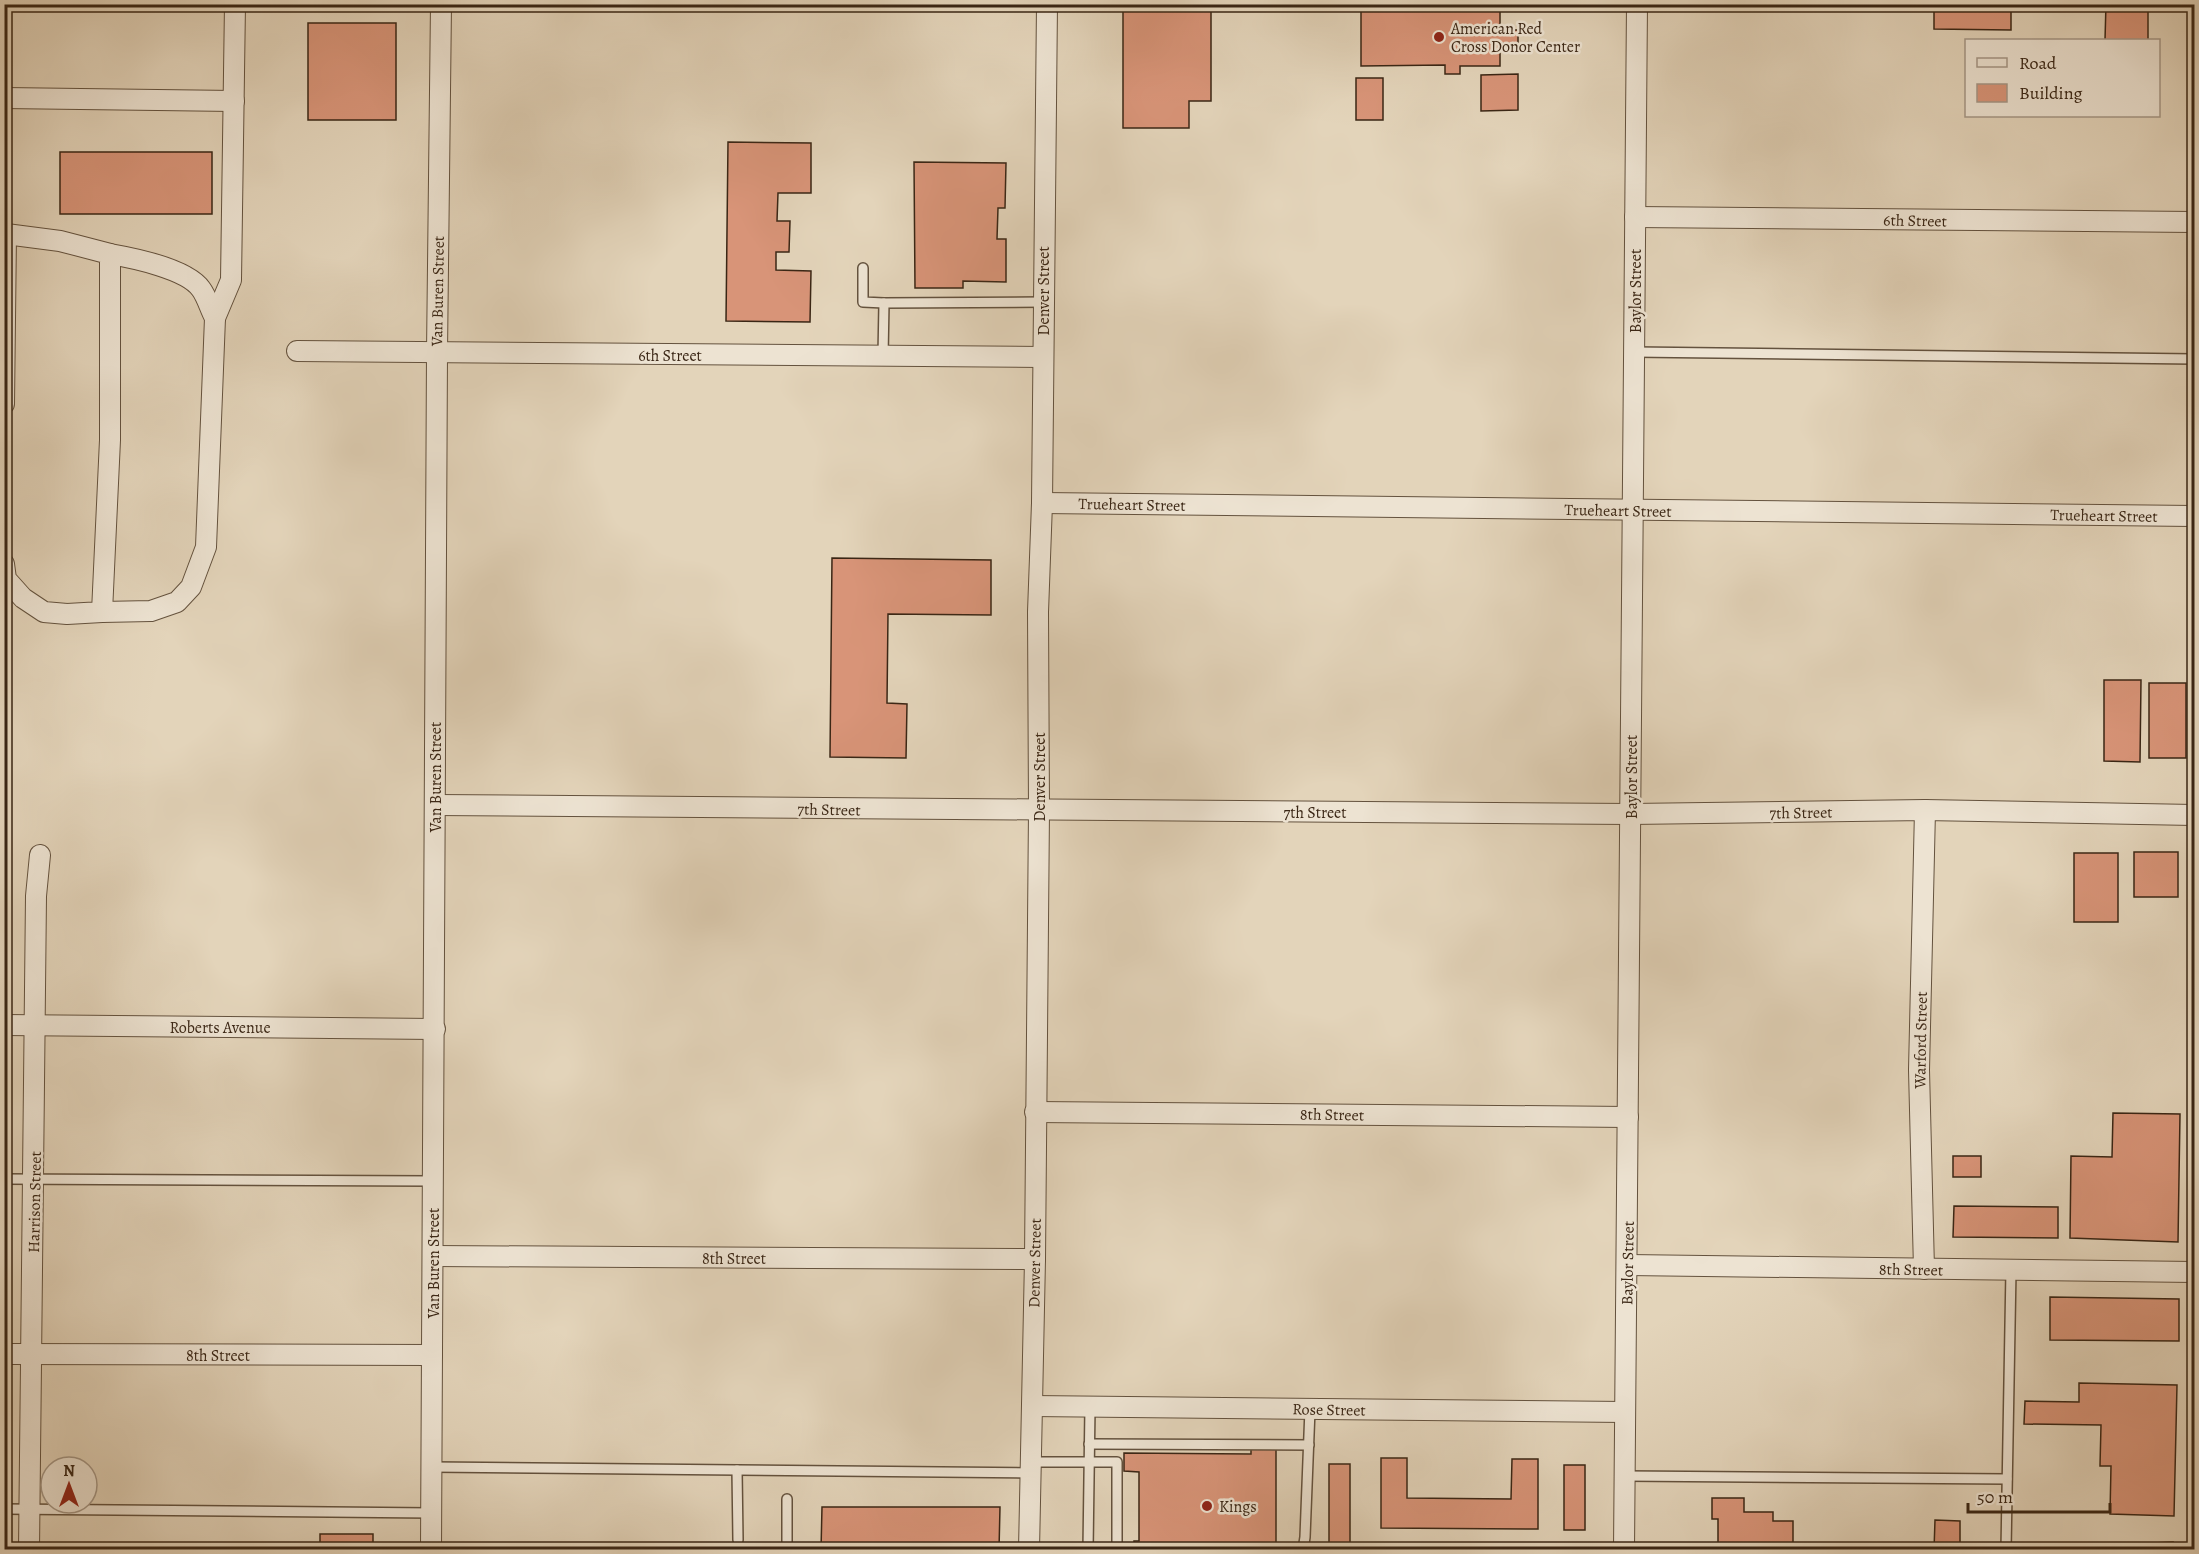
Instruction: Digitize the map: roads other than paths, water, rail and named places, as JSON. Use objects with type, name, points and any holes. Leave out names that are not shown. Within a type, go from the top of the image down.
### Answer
[{"type":"street","points":[[4,564],[6,579],[23,598],[44,612],[68,614],[151,611],[177,602],[191,587],[206,547],[215,318],[231,280],[235,4]]},
{"type":"street","name":"Van Buren Street","points":[[431,1550],[435,1029],[436,353],[441,4]]},
{"type":"street","name":"Denver Street","points":[[1029,1550],[1035,1259],[1039,810],[1038,612],[1042,503],[1047,4]]},
{"type":"street","name":"Baylor Street","points":[[1624,1550],[1637,4]]},
{"type":"street","points":[[4,98],[234,101]]},
{"type":"street","name":"6th Street","points":[[1635,217],[2194,222]]},
{"type":"street","points":[[4,404],[5,232],[60,241],[145,261],[176,272],[200,287],[215,318]]},
{"type":"street","points":[[102,612],[110,440],[110,254]]},
{"type":"street","name":"6th Street","points":[[297,351],[1043,357]]},
{"type":"street","name":"Trueheart Street","points":[[1042,503],[2194,516]]},
{"type":"street","name":"7th Street","points":[[435,805],[1631,814],[1924,810],[2194,815]]},
{"type":"street","name":"Warford Street","points":[[1924,810],[1919,1070],[1924,1269]]},
{"type":"street","name":"Harrison Street","points":[[29,1550],[36,896],[40,855]]},
{"type":"street","name":"Roberts Avenue","points":[[4,1025],[435,1029]]},
{"type":"street","name":"8th Street","points":[[1035,1112],[1628,1117]]},
{"type":"street","name":"8th Street","points":[[433,1256],[1035,1259]]},
{"type":"street","name":"8th Street","points":[[1628,1264],[2194,1272]]},
{"type":"street","name":"8th Street","points":[[4,1354],[432,1355]]},
{"type":"street","name":"Rose Street","points":[[1032,1406],[1625,1412]]},
{"type":"lane","points":[[863,268],[863,302],[1043,302]]},
{"type":"lane","points":[[883,356],[884,303]]},
{"type":"lane","points":[[1634,352],[2194,359]]},
{"type":"lane","points":[[4,1179],[433,1181]]},
{"type":"lane","points":[[2006,1550],[2011,1270]]},
{"type":"lane","points":[[1089,1550],[1090,1407]]},
{"type":"lane","points":[[1303,1550],[1311,1409]]},
{"type":"lane","points":[[1089,1444],[1309,1445]]},
{"type":"lane","points":[[432,1467],[737,1470],[1031,1467],[1117,1462],[1117,1550]]},
{"type":"lane","points":[[737,1470],[738,1540]]},
{"type":"lane","points":[[1625,1476],[2007,1479]]},
{"type":"lane","points":[[787,1499],[787,1550]]},
{"type":"lane","points":[[4,1509],[431,1513]]},
{"type":"place","name":"American Red Cross Donor Center","points":[[1439,37]]},
{"type":"place","name":"Kings","points":[[1207,1506]]}]
